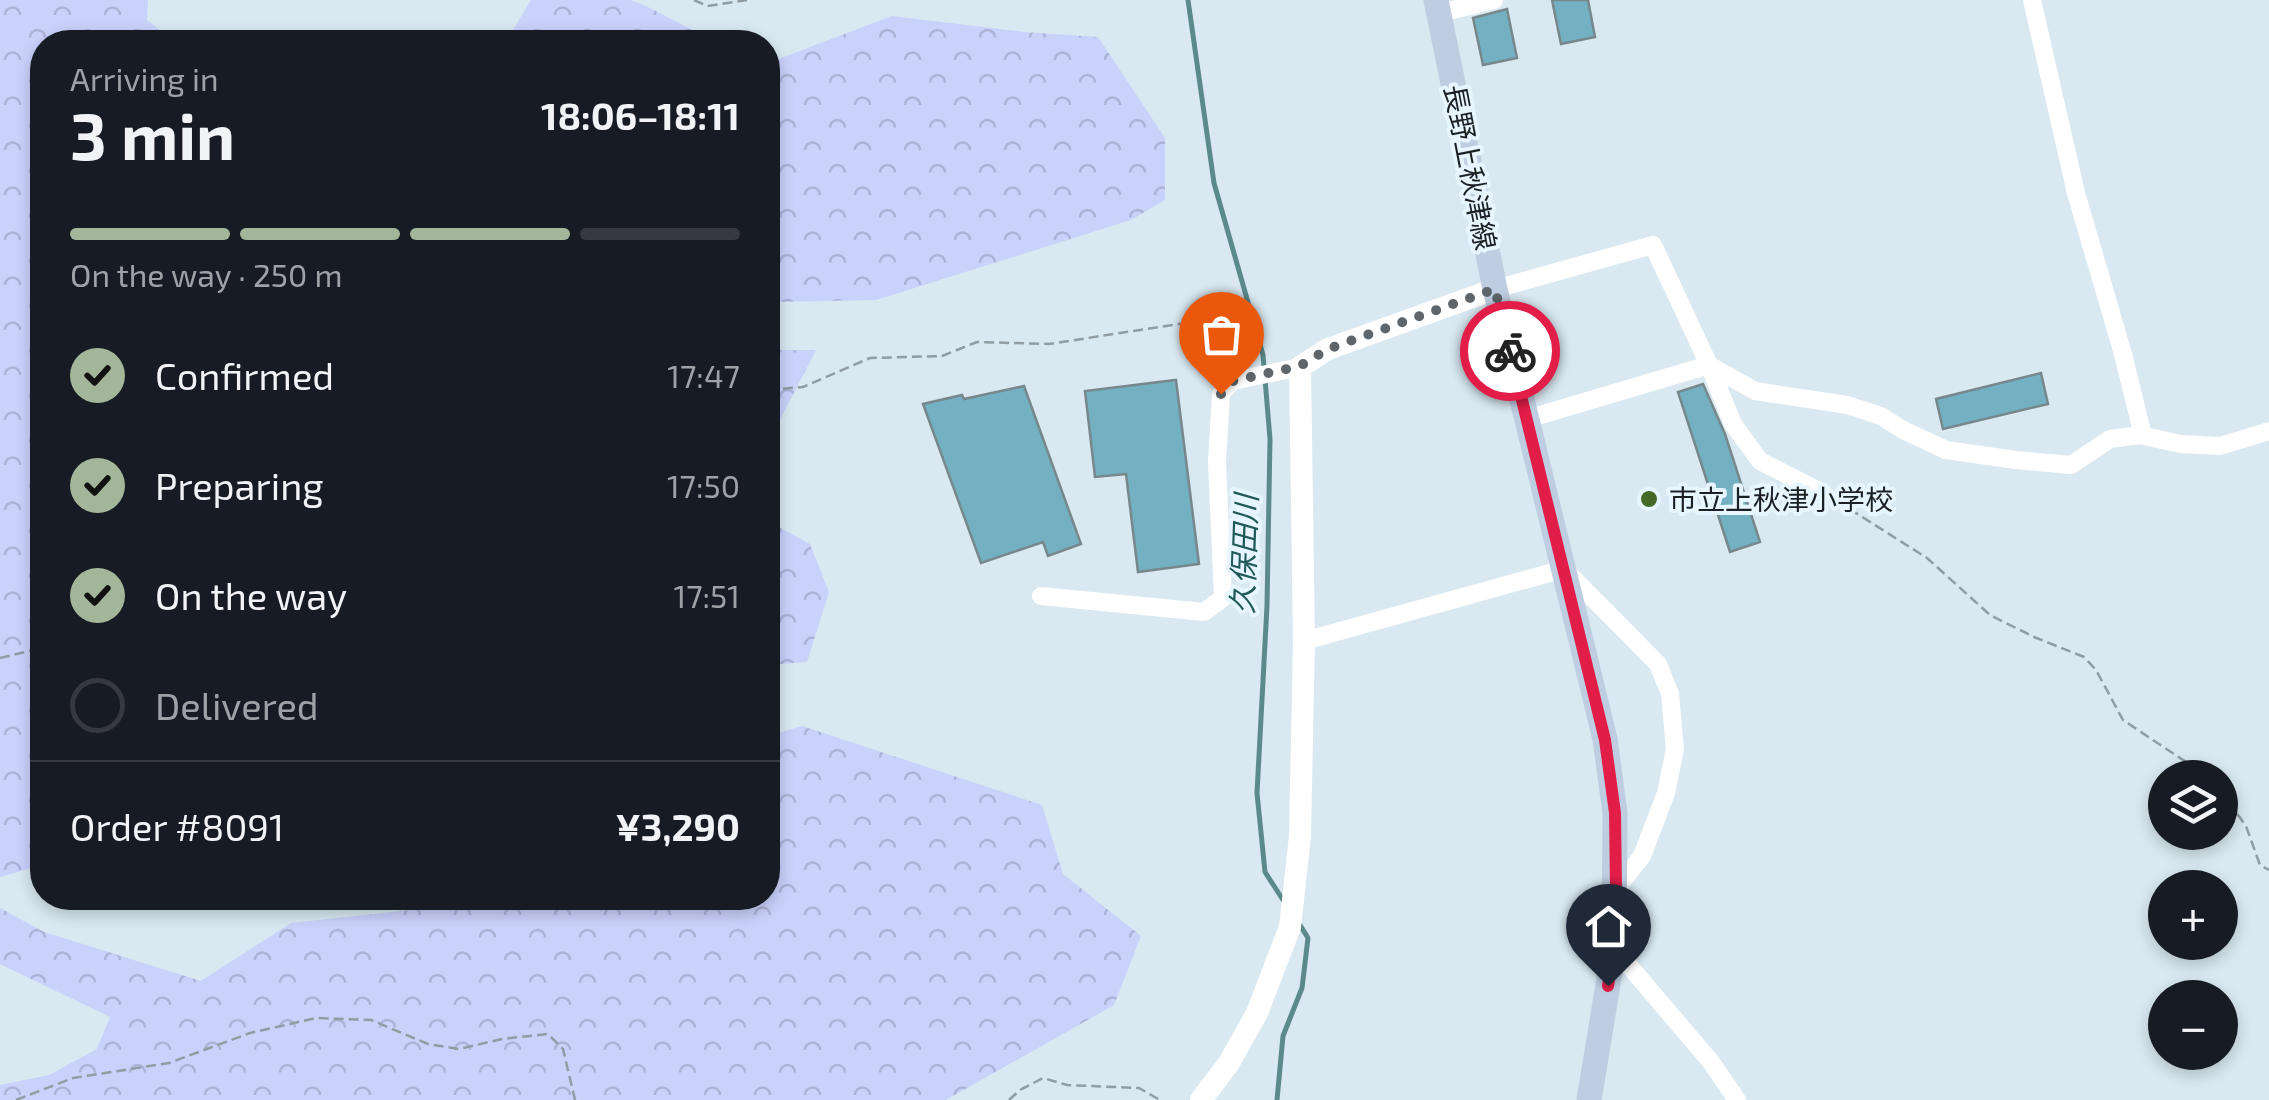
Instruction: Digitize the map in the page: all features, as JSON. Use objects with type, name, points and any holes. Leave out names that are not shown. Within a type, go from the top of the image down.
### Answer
[{"type":"main road","name":"長野上秋津線","points":[[1438,6],[1495,289],[1605,740],[1615,813],[1614,948],[1590,1100]]},
{"type":"street","points":[[1438,6],[1494,0]]},
{"type":"street","points":[[2032,0],[2076,193],[2143,436]]},
{"type":"street","points":[[1041,596],[1204,612],[1223,598],[1217,462],[1221,394],[1233,381],[1300,366],[1328,349],[1495,289],[1654,244],[1733,424],[1760,461],[1823,492]]},
{"type":"street","points":[[1528,419],[1709,365],[1755,391],[1847,405],[1881,416],[1946,450],[2071,465],[2110,438],[2143,436],[2180,444],[2220,446],[2269,431]]},
{"type":"street","points":[[1201,1100],[1257,1013],[1290,927],[1300,836],[1304,640],[1300,366]]},
{"type":"street","points":[[1304,640],[1564,569],[1658,664],[1670,694],[1675,749],[1666,792],[1642,856],[1616,889]]},
{"type":"street","points":[[1614,948],[1711,1062],[1738,1100]]},
{"type":"path","points":[[694,0],[708,6],[747,0]]},
{"type":"path","points":[[780,389],[803,387],[870,358],[942,356],[977,342],[1050,344],[1224,316],[1232,320],[1233,381]]},
{"type":"path","points":[[1823,492],[1927,558],[1990,615],[2084,658],[2096,670],[2123,720],[2186,760]]},
{"type":"path","points":[[0,658],[30,651]]},
{"type":"path","points":[[2238,815],[2260,865],[2269,870]]},
{"type":"path","points":[[16,1100],[73,1078],[170,1063],[250,1034],[316,1018],[371,1020],[428,1044],[458,1049],[548,1034],[562,1049],[575,1100]]},
{"type":"path","points":[[1009,1100],[1044,1078],[1067,1085],[1139,1088],[1160,1100]]},
{"type":"green space","points":[[0,0],[148,0],[147,20],[160,30],[30,30],[30,868],[0,877]]},
{"type":"green space","points":[[531,0],[630,0],[693,30],[513,30]]},
{"type":"green space","points":[[892,16],[1098,37],[1165,138],[1165,200],[1131,220],[876,300],[780,302],[780,58]]},
{"type":"green space","points":[[780,350],[816,350],[780,420]]},
{"type":"green space","points":[[780,528],[810,544],[829,592],[807,662],[780,664]]},
{"type":"green space","points":[[802,726],[1042,805],[1063,874],[1141,936],[1114,1005],[946,1100],[0,1100],[0,1085],[49,1075],[97,1049],[110,1017],[0,964],[0,908],[44,932],[201,981],[291,923],[410,910],[780,910],[780,732]]},
{"type":"building","points":[[1552,0],[1588,0],[1595,37],[1561,44]]},
{"type":"building","points":[[1507,9],[1517,58],[1483,65],[1473,18]]},
{"type":"building","points":[[2041,373],[2048,404],[1943,429],[1936,399]]},
{"type":"building","points":[[1176,380],[1199,564],[1138,572],[1126,474],[1095,477],[1085,391]]},
{"type":"building","points":[[1703,384],[1725,434],[1760,542],[1730,552],[1678,392]]},
{"type":"building","points":[[1024,386],[1081,544],[1048,556],[1043,542],[981,563],[923,404]]},
{"type":"waterway","name":"久保田川","points":[[1188,0],[1214,183],[1263,355],[1270,439],[1267,606],[1257,793],[1265,872],[1285,903]]},
{"type":"waterway","name":"久保田川","points":[[1277,1100],[1283,1036],[1302,988],[1308,938],[1300,925]]},
{"type":"way so far","points":[[1221,394],[1233,381],[1300,366],[1328,349],[1495,289],[1510,351]]},
{"type":"place","name":"市立上秋津小学校","points":[[1649,499]]},
{"type":"route","points":[[1510,351],[1605,740],[1615,813],[1616,889],[1608,986]]}]
